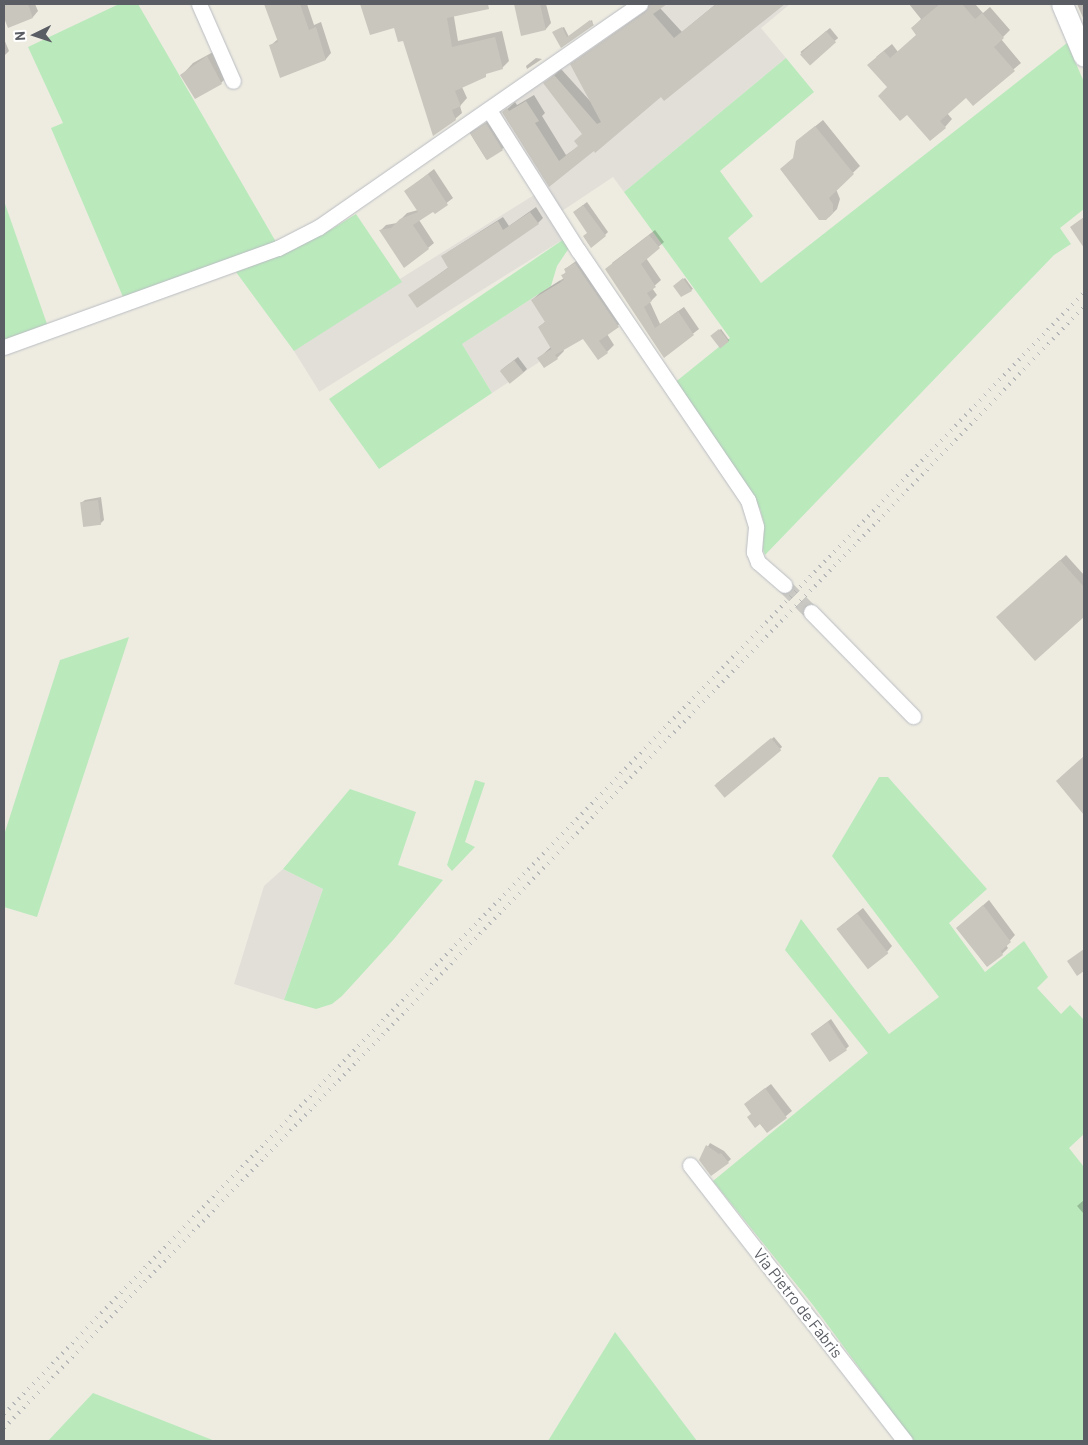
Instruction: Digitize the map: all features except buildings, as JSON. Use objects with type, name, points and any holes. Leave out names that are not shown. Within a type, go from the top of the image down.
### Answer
[{"type":"main road","points":[[1062,4],[1084,56]]},
{"type":"street","points":[[199,4],[233,81]]},
{"type":"street","points":[[4,347],[278,248],[319,227],[640,4]]},
{"type":"street","points":[[489,110],[578,250],[748,500],[756,527],[754,552],[758,562],[784,585]]},
{"type":"street","points":[[811,612],[913,716]]},
{"type":"street","name":"Via Pietro de Fabris","points":[[690,1166],[905,1441]]},
{"type":"shaded area","points":[[645,4],[790,4],[761,28],[786,58],[624,192],[613,177],[559,213],[493,111]]},
{"type":"shaded area","points":[[539,192],[567,237],[319,392],[291,347]]},
{"type":"shaded area","points":[[560,280],[571,303],[582,334],[492,393],[462,344]]},
{"type":"shaded area","points":[[283,869],[323,889],[284,1000],[234,984],[264,886]]},
{"type":"green space","points":[[119,4],[138,4],[276,242],[123,297],[51,128],[63,123],[28,47]]},
{"type":"green space","points":[[1067,43],[1084,82],[1084,209],[1060,228],[1071,244],[1054,255],[765,555],[763,549],[764,523],[760,509],[673,384],[730,338],[624,192],[786,58],[814,92],[720,171],[753,216],[728,238],[761,283]]},
{"type":"green space","points":[[4,201],[47,324],[4,340]]},
{"type":"green space","points":[[356,214],[402,282],[294,351],[236,272],[281,255],[332,229]]},
{"type":"green space","points":[[567,237],[569,248],[557,266],[551,286],[462,344],[492,393],[379,469],[329,399]]},
{"type":"green space","points":[[129,637],[37,917],[4,907],[4,835],[60,660]]},
{"type":"green space","points":[[879,777],[888,777],[987,889],[949,923],[985,972],[1024,941],[1048,977],[1037,988],[1061,1014],[1070,1005],[1084,1020],[1084,1134],[1069,1148],[1084,1167],[1084,1441],[913,1441],[813,1305],[713,1181],[868,1053],[785,950],[801,919],[889,1034],[939,997],[832,856]]},
{"type":"green space","points":[[475,780],[485,783],[465,842],[475,847],[452,871],[447,865]]},
{"type":"green space","points":[[350,789],[416,812],[398,865],[443,880],[394,939],[342,996],[332,1004],[316,1009],[284,1000],[323,889],[283,869]]},
{"type":"green space","points":[[615,1332],[697,1441],[548,1441]]},
{"type":"green space","points":[[93,1393],[215,1441],[48,1441]]},
{"type":"tunnel","points":[[784,585],[811,612]]},
{"type":"railway","points":[[4,1414],[1084,292]]},
{"type":"railway","points":[[4,1428],[1084,307]]}]
